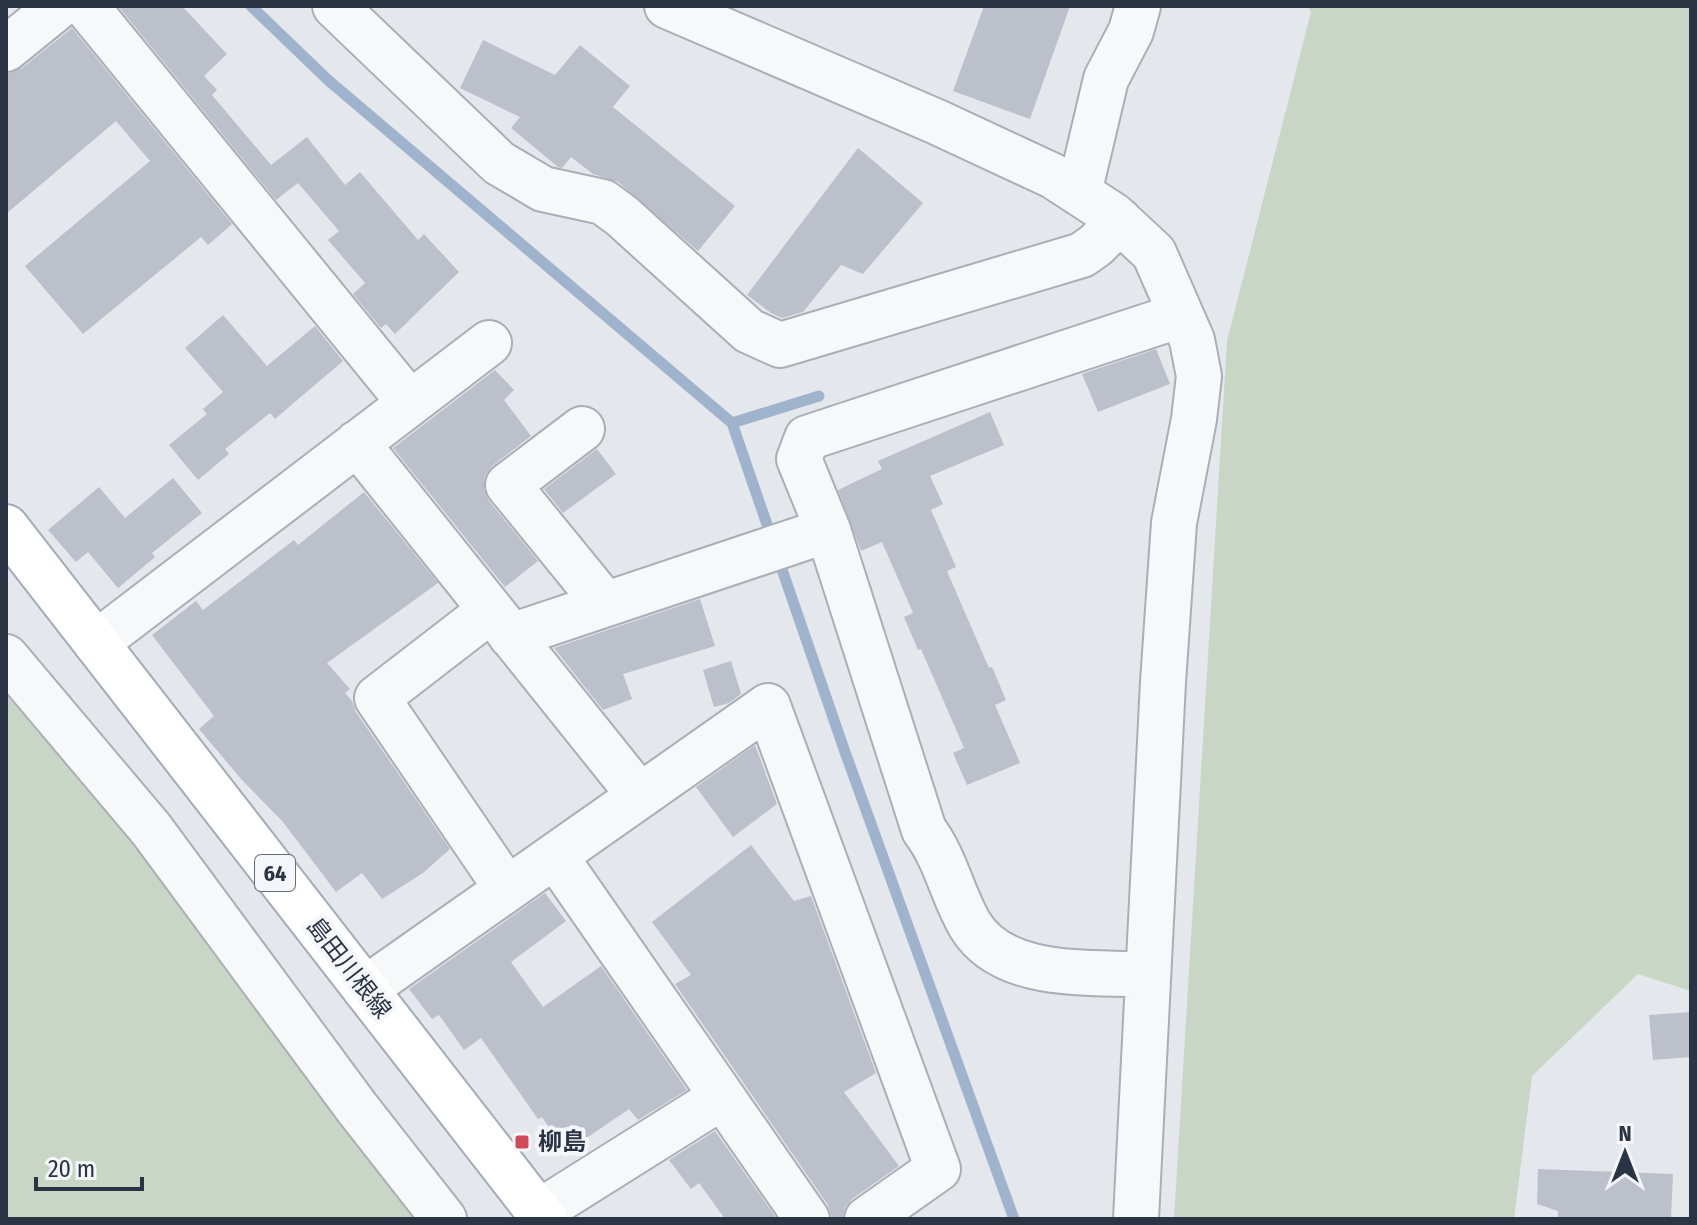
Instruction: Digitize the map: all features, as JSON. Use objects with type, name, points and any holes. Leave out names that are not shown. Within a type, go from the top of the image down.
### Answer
[{"type":"main road","name":"島田川根線","points":[[6,527],[542,1215]]},
{"type":"street","points":[[6,49],[59,6]]},
{"type":"street","points":[[86,6],[410,403]]},
{"type":"street","points":[[335,6],[499,163],[543,189],[603,202],[749,331],[780,345],[1082,255],[1120,221]]},
{"type":"street","points":[[667,6],[937,122],[1053,176],[1120,221],[1154,253],[1192,340],[1199,376],[1174,523],[1136,1219]]},
{"type":"street","points":[[1079,193],[1106,79],[1131,31],[1138,6]]},
{"type":"street","points":[[1148,975],[1029,967],[999,955],[971,926],[937,847],[924,830],[828,530],[799,459],[807,438],[1181,315]]},
{"type":"street","points":[[96,643],[489,343]]},
{"type":"street","points":[[582,429],[508,485],[605,604]]},
{"type":"street","points":[[357,443],[640,796]]},
{"type":"street","points":[[507,889],[377,698],[501,623],[605,604],[828,530]]},
{"type":"street","points":[[6,657],[151,829],[357,1108],[444,1219]]},
{"type":"street","points":[[365,989],[768,706],[938,1169],[867,1219]]},
{"type":"street","points":[[555,856],[807,1219]]},
{"type":"street","points":[[542,1215],[722,1097]]},
{"type":"green space","points":[[1308,6],[1691,6],[1691,991],[1638,974],[1532,1076],[1514,1219],[1174,1219],[1227,341],[1311,12]]},
{"type":"green space","points":[[6,633],[440,1219],[6,1219]]},
{"type":"building","points":[[118,6],[182,6],[227,54],[204,76],[217,90],[212,95],[271,165],[307,137],[345,185],[360,172],[418,240],[424,234],[459,272],[395,334],[386,324],[381,328],[353,294],[365,283],[328,240],[339,231],[298,183],[276,200]]},
{"type":"building","points":[[984,6],[1070,6],[1030,119],[953,91]]},
{"type":"building","points":[[72,28],[232,224],[208,245],[201,237],[83,334],[25,266],[150,161],[116,121],[6,214],[6,74],[22,68]]},
{"type":"building","points":[[483,40],[555,75],[580,45],[630,86],[613,107],[735,206],[698,251],[618,182],[593,174],[571,157],[562,168],[558,167],[511,128],[520,117],[460,88]]},
{"type":"building","points":[[858,148],[923,203],[863,274],[841,265],[803,312],[782,318],[771,313],[747,295]]},
{"type":"building","points":[[223,315],[267,366],[315,326],[343,361],[275,419],[270,413],[225,449],[229,454],[198,480],[169,445],[207,414],[203,409],[223,392],[185,348]]},
{"type":"building","points":[[1156,349],[1170,384],[1098,412],[1082,374]]},
{"type":"building","points":[[495,370],[514,390],[504,400],[531,436],[492,466],[485,476],[484,489],[489,501],[538,561],[505,587],[393,448]]},
{"type":"building","points":[[990,412],[1004,445],[930,476],[943,504],[931,510],[956,567],[947,571],[1006,700],[995,705],[1020,763],[967,785],[953,753],[964,748],[904,617],[913,613],[882,542],[861,551],[838,490],[882,469],[878,461]]},
{"type":"building","points":[[597,449],[616,474],[563,513],[544,489]]},
{"type":"building","points":[[173,478],[202,513],[152,553],[155,557],[118,588],[88,552],[76,562],[48,530],[99,487],[125,518]]},
{"type":"building","points":[[364,492],[438,583],[327,663],[350,689],[345,693],[356,712],[450,849],[423,873],[382,899],[362,873],[336,892],[283,822],[199,729],[214,716],[152,635],[196,601],[203,610],[294,540],[298,545]]},
{"type":"building","points":[[700,599],[715,646],[623,674],[632,699],[603,710],[554,648]]},
{"type":"building","points":[[731,661],[741,694],[729,703],[714,707],[703,670]]},
{"type":"building","points":[[755,745],[777,804],[733,837],[696,787]]},
{"type":"building","points":[[751,845],[794,901],[811,896],[876,1073],[844,1092],[899,1166],[852,1199],[842,1219],[832,1219],[828,1205],[675,984],[691,975],[652,922]]},
{"type":"building","points":[[545,893],[566,921],[511,962],[543,1007],[601,966],[687,1090],[638,1120],[629,1109],[566,1152],[542,1117],[538,1119],[481,1038],[464,1050],[439,1015],[432,1019],[409,989]]},
{"type":"building","points":[[1691,1012],[1691,1057],[1653,1060],[1649,1015]]},
{"type":"building","points":[[715,1131],[777,1219],[725,1219],[699,1183],[691,1189],[669,1160]]},
{"type":"building","points":[[1538,1169],[1673,1174],[1671,1219],[1558,1219],[1558,1211],[1537,1204]]},
{"type":"waterway","points":[[251,6],[328,80],[732,423],[772,539]]},
{"type":"waterway","points":[[732,423],[819,396]]},
{"type":"waterway","points":[[777,555],[1014,1219]]},
{"type":"place","name":"柳島","points":[[522,1142]]}]
